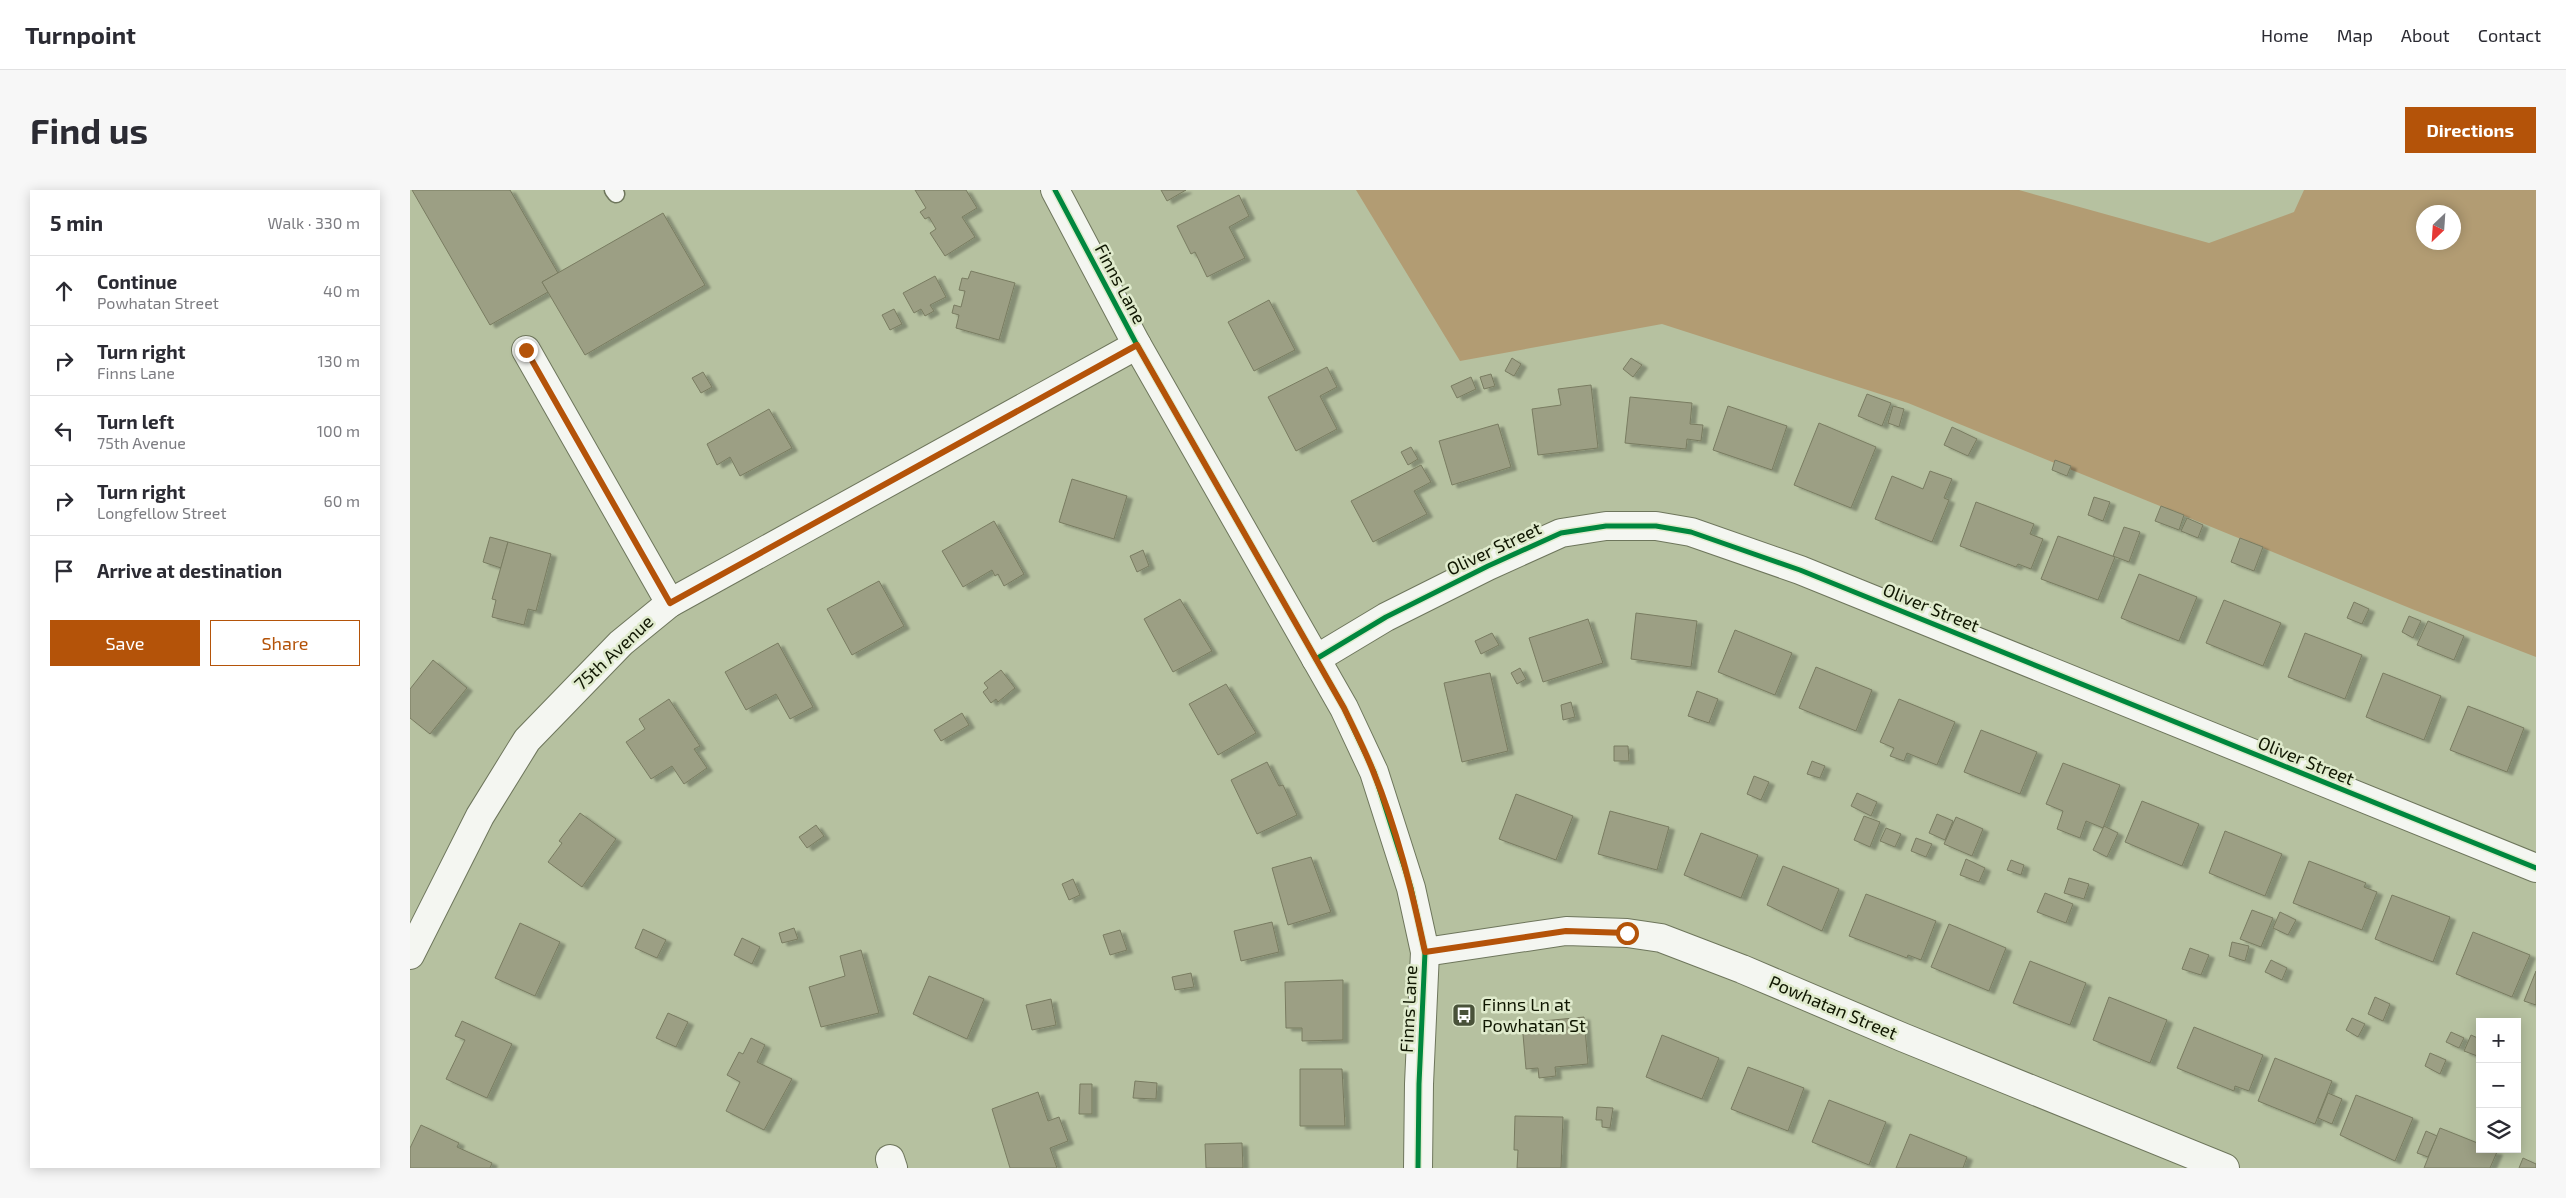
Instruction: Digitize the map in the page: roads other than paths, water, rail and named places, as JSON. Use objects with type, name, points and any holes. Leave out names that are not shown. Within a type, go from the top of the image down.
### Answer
[{"type":"street","name":"Finns Lane","points":[[1055,190],[1137,345],[1344,708],[1374,772],[1411,888],[1425,952],[1419,1084],[1418,1168]]},
{"type":"street","name":"75th Avenue","points":[[410,954],[480,816],[527,740],[621,643],[670,603],[1137,345]]},
{"type":"street","points":[[526,350],[670,603]]},
{"type":"street","name":"Oliver Street","points":[[1316,659],[1386,617],[1488,566],[1561,533],[1606,526],[1656,526],[1691,532],[1747,550],[1818,577],[2536,868]]},
{"type":"street","name":"Powhatan Street","points":[[1425,952],[1566,931],[1627,933],[1661,938],[1742,969],[1841,1012],[2225,1168]]},
{"type":"place","name":"Finns Ln at Powhatan St","points":[[1464,1015]]}]
